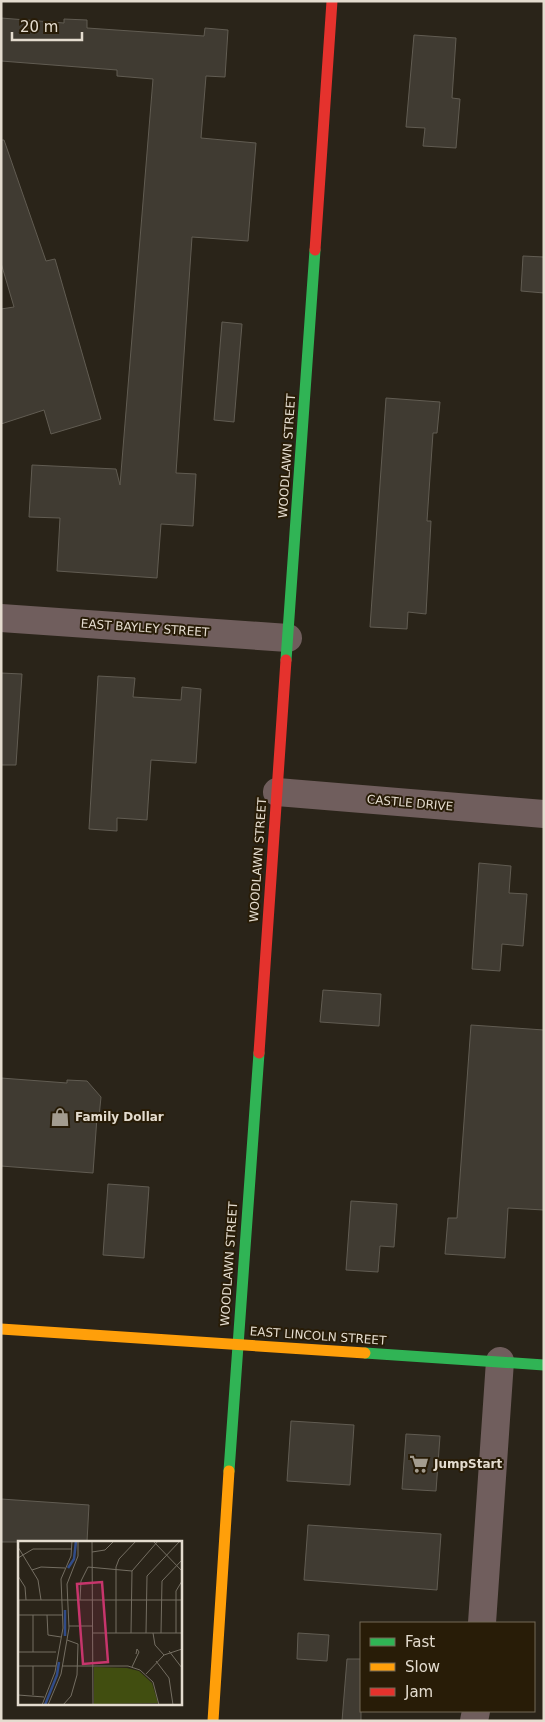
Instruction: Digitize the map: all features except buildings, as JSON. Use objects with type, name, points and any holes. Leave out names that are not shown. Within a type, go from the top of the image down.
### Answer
[{"type":"street","name":"WOODLAWN STREET","points":[[213,1721],[237,1344],[253,1118],[260,1048],[332,1]]},
{"type":"street","name":"EAST BAYLEY STREET","points":[[1,618],[288,638]]},
{"type":"street","name":"CASTLE DRIVE","points":[[277,792],[544,814]]},
{"type":"street","name":"EAST LINCOLN STREET","points":[[1,1329],[544,1365]]},
{"type":"street","points":[[482,1622],[500,1361]]},
{"type":"traffic: fast","points":[[286,660],[315,250]]},
{"type":"traffic: fast","points":[[229,1471],[259,1053]]},
{"type":"traffic: fast","points":[[365,1353],[544,1365]]},
{"type":"traffic: slow","points":[[1,1329],[365,1353]]},
{"type":"traffic: slow","points":[[213,1721],[229,1471]]},
{"type":"traffic: jam","points":[[315,250],[332,1]]},
{"type":"traffic: jam","points":[[259,1053],[286,660]]},
{"type":"place","name":"Family Dollar","points":[[60,1117]]},
{"type":"place","name":"JumpStart","points":[[419,1464]]}]
